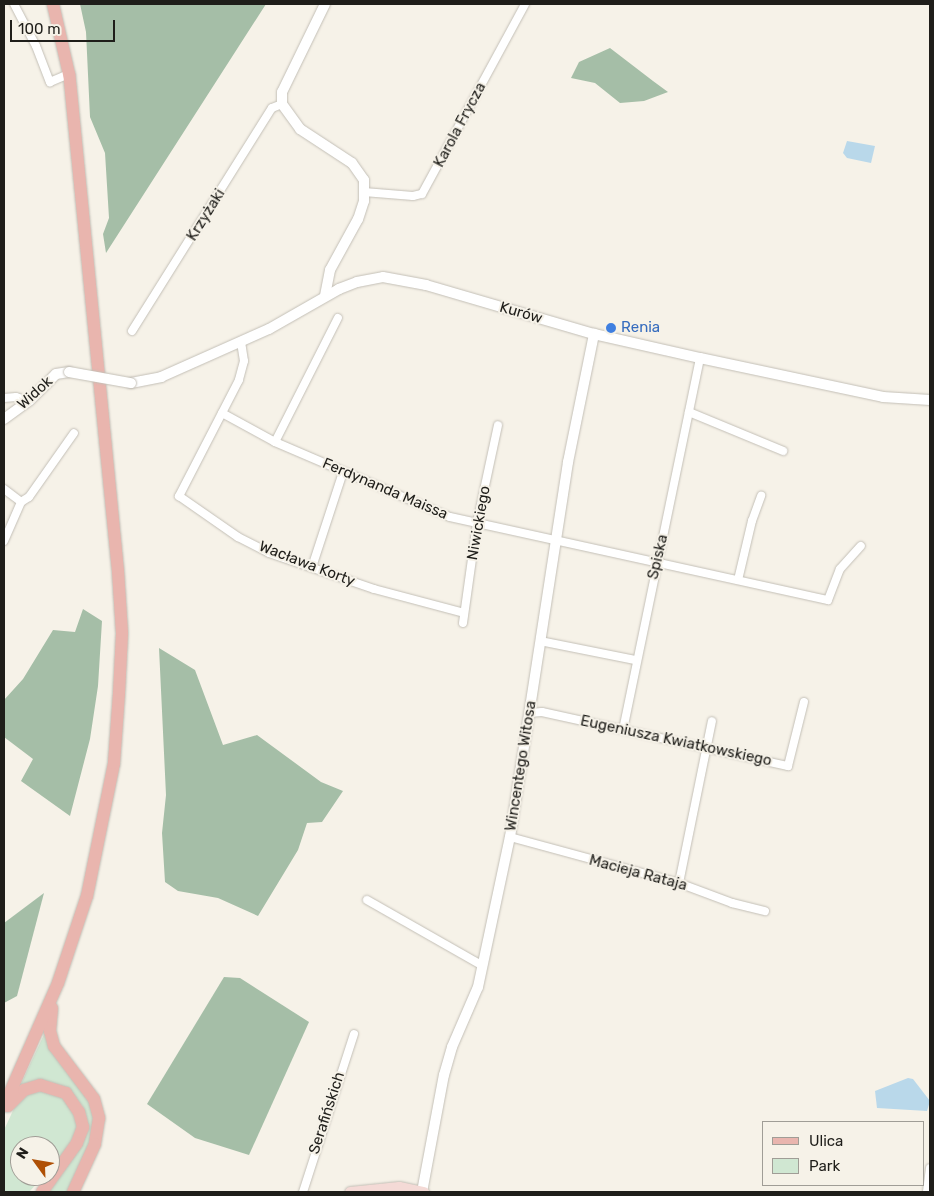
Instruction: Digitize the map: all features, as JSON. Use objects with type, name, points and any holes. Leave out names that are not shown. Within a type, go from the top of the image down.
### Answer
[{"type":"main road","points":[[4,1106],[58,983],[87,896],[104,822],[114,763],[122,633],[118,561],[69,74],[53,4]]},
{"type":"main road","points":[[58,983],[50,1022],[52,1039],[62,1060],[94,1099],[99,1118],[98,1137],[73,1192]]},
{"type":"main road","points":[[4,1094],[19,1073]]},
{"type":"main road","points":[[4,1113],[18,1094],[33,1087],[49,1086],[66,1093],[80,1112],[83,1127],[78,1143],[42,1192]]},
{"type":"main road","points":[[80,1192],[89,1160]]},
{"type":"main road","points":[[34,1192],[61,1166]]},
{"type":"main road","points":[[350,1192],[399,1187],[423,1192]]},
{"type":"street","points":[[14,4],[36,46],[50,82],[69,74]]},
{"type":"street","points":[[325,4],[284,84],[282,104],[300,129],[360,171],[364,180],[364,192],[358,218],[330,270],[325,296]]},
{"type":"street","name":"Karola Frycza","points":[[364,192],[413,196],[422,194],[525,4]]},
{"type":"street","name":"Krzyżaki","points":[[132,331],[272,108],[282,104]]},
{"type":"street","name":"Kurów","points":[[69,372],[131,383],[161,377],[241,342],[339,289],[369,278],[399,278],[594,334],[883,397],[930,400]]},
{"type":"street","points":[[329,280],[339,289]]},
{"type":"street","points":[[275,442],[338,318]]},
{"type":"street","name":"Wincentego Witosa","points":[[423,1192],[449,1057],[483,966],[510,838],[556,542],[594,334]]},
{"type":"street","name":"Wacława Korty","points":[[241,342],[243,370],[180,496],[238,537],[269,553],[374,589],[464,613]]},
{"type":"street","name":"Spiska","points":[[623,730],[656,562],[700,358]]},
{"type":"street","name":"Widok","points":[[4,419],[29,401],[56,374],[69,372]]},
{"type":"street","points":[[4,398],[16,397],[29,401]]},
{"type":"street","points":[[689,412],[783,451]]},
{"type":"street","name":"Ferdynanda Maissa","points":[[222,413],[275,442],[450,517],[556,542],[828,600],[840,569],[861,546]]},
{"type":"street","name":"Niwickiego","points":[[463,623],[478,523],[498,425]]},
{"type":"street","points":[[4,541],[21,502],[29,496],[74,433]]},
{"type":"street","points":[[309,566],[313,564],[343,472]]},
{"type":"street","points":[[4,489],[21,502]]},
{"type":"street","points":[[738,580],[752,520],[761,496]]},
{"type":"street","points":[[540,641],[636,660]]},
{"type":"street","name":"Eugeniusza Kwiatkowskiego","points":[[529,714],[542,712],[788,766],[804,702]]},
{"type":"street","points":[[680,883],[712,721]]},
{"type":"street","name":"Macieja Rataja","points":[[510,838],[680,883],[732,903],[765,911]]},
{"type":"street","points":[[367,900],[483,966]]},
{"type":"street","name":"Serafińskich","points":[[303,1192],[354,1034]]},
{"type":"street","points":[[928,1192],[930,1168]]},
{"type":"green space","points":[[80,4],[266,4],[106,253],[103,234],[109,218],[105,153],[90,117],[86,32]]},
{"type":"green space","points":[[610,48],[668,92],[644,101],[620,103],[595,83],[571,78],[579,62]]},
{"type":"green space","points":[[83,609],[102,621],[98,686],[90,739],[70,816],[21,781],[33,759],[4,737],[4,700],[23,679],[53,630],[75,632]]},
{"type":"green space","points":[[159,648],[195,670],[223,745],[257,735],[321,782],[343,791],[322,822],[307,823],[298,850],[258,916],[218,898],[178,891],[165,882],[162,833],[166,795]]},
{"type":"green space","points":[[44,893],[17,996],[4,1003],[4,923]]},
{"type":"green space","points":[[224,977],[240,978],[309,1022],[249,1155],[195,1138],[147,1104]]},
{"type":"green space","points":[[47,1028],[89,1098],[96,1128],[69,1192],[48,1192],[51,1186],[60,1186],[60,1170],[87,1120],[84,1108],[74,1095],[19,1088]]},
{"type":"green space","points":[[47,1090],[62,1094],[80,1126],[65,1154],[60,1159],[60,1136],[10,1136],[10,1186],[35,1186],[29,1192],[4,1192],[4,1130],[17,1102],[26,1095]]},
{"type":"water","points":[[847,141],[875,146],[871,163],[847,158],[843,153]]},
{"type":"water","points":[[908,1078],[913,1079],[930,1101],[927,1111],[877,1108],[875,1091]]},
{"type":"place","name":"Renia","points":[[611,328]]}]
